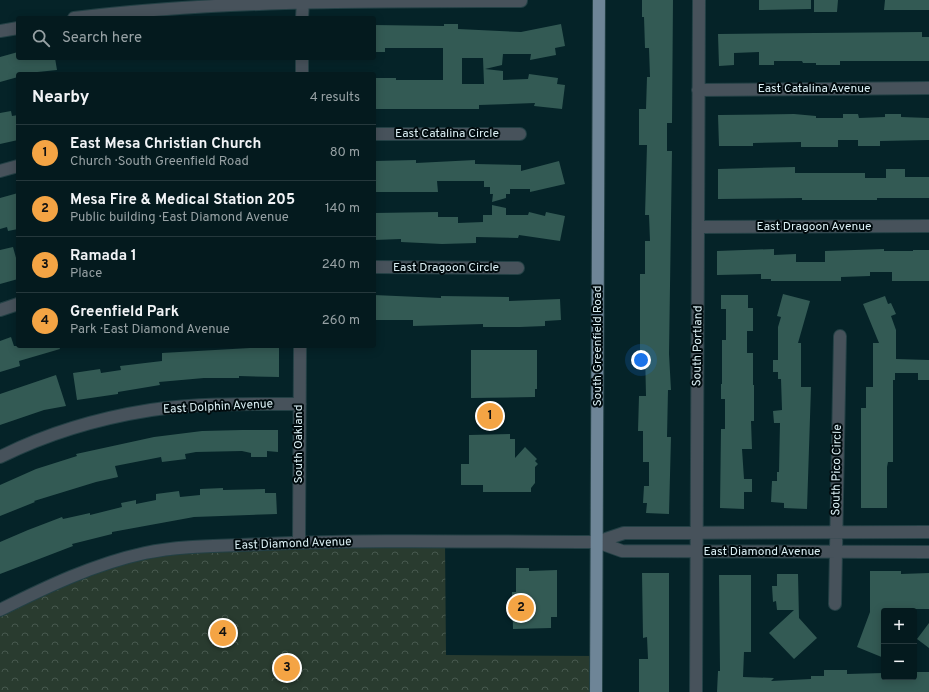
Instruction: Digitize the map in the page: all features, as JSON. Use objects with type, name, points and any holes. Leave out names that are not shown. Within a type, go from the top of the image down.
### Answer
[{"type":"main road","name":"South Greenfield Road","points":[[596,692],[599,0]]},
{"type":"street","name":"South Portland","points":[[696,692],[699,0]]},
{"type":"street","points":[[302,16],[303,1]]},
{"type":"street","points":[[85,16],[113,11],[200,3],[303,1],[521,1]]},
{"type":"street","points":[[0,31],[16,28]]},
{"type":"street","points":[[302,60],[302,72]]},
{"type":"street","name":"East Catalina Avenue","points":[[698,90],[929,88]]},
{"type":"street","name":"East Catalina Circle","points":[[376,134],[520,134]]},
{"type":"street","points":[[0,171],[16,167]]},
{"type":"street","name":"East Dragoon Avenue","points":[[699,227],[929,226]]},
{"type":"street","name":"East Dragoon Circle","points":[[376,268],[518,268]]},
{"type":"street","points":[[0,310],[16,305]]},
{"type":"street","name":"South Pico Circle","points":[[835,604],[840,336]]},
{"type":"street","name":"South Oakland","points":[[299,542],[300,348]]},
{"type":"street","name":"East Dolphin Avenue","points":[[0,457],[13,450],[82,426],[150,410],[213,405],[300,404]]},
{"type":"street","name":"East Diamond Avenue","points":[[0,610],[46,587],[98,567],[145,553],[199,547],[299,542],[597,542],[624,533],[929,532]]},
{"type":"street","name":"East Diamond Avenue","points":[[597,542],[622,551],[929,552]]},
{"type":"green space","points":[[445,542],[446,655],[596,656],[596,692],[0,692],[0,610],[145,553]]},
{"type":"building","points":[[642,0],[673,0],[672,123],[667,123],[667,151],[672,151],[669,354],[671,390],[668,390],[667,437],[671,437],[669,514],[646,513],[647,503],[643,503],[644,486],[649,486],[649,462],[643,462],[643,431],[638,431],[639,396],[646,396],[645,351],[640,351],[640,274],[645,274],[645,241],[650,241],[649,215],[645,215],[647,145],[639,145],[639,109],[646,109],[647,77],[650,77],[649,48],[645,48]]},
{"type":"building","points":[[759,0],[811,0],[811,9],[759,10]]},
{"type":"building","points":[[814,0],[838,0],[837,12],[814,12]]},
{"type":"building","points":[[885,0],[929,0],[929,10],[884,10]]},
{"type":"building","points":[[444,24],[458,24],[458,29],[521,32],[561,24],[565,46],[555,48],[556,55],[530,60],[531,54],[503,54],[502,65],[485,69],[503,71],[503,80],[528,79],[529,74],[558,78],[557,84],[565,85],[562,109],[534,106],[535,103],[479,105],[479,109],[376,109],[376,78],[396,78],[396,80],[443,80],[443,48],[385,48],[385,52],[376,52],[376,25],[444,26]],"holes":[[[462,58],[483,58],[484,84],[462,84]]]},
{"type":"building","points":[[922,32],[922,37],[929,37],[929,61],[840,61],[840,65],[816,65],[816,63],[803,63],[802,61],[774,61],[774,65],[759,65],[759,52],[734,53],[734,65],[719,66],[718,34]]},
{"type":"building","points":[[16,53],[16,60],[55,60],[57,70],[16,72],[16,78],[0,82],[0,57]]},
{"type":"building","points":[[11,111],[12,116],[16,115],[16,140],[0,144],[0,113]]},
{"type":"building","points":[[794,114],[816,116],[816,118],[843,118],[843,114],[858,114],[859,118],[885,117],[885,114],[901,114],[901,117],[929,118],[929,140],[880,141],[880,146],[858,146],[858,140],[838,140],[838,147],[801,147],[801,142],[753,143],[753,146],[719,146],[718,115]]},
{"type":"building","points":[[416,160],[416,163],[475,160],[475,164],[521,165],[521,171],[559,161],[565,184],[530,192],[530,189],[510,189],[510,194],[506,194],[506,198],[492,202],[493,194],[490,194],[490,187],[484,187],[484,181],[437,181],[438,192],[376,192],[376,161]]},
{"type":"building","points":[[795,167],[795,173],[865,173],[865,178],[886,178],[886,169],[905,169],[905,177],[929,177],[929,198],[877,198],[877,200],[802,200],[802,198],[718,199],[718,169]]},
{"type":"building","points":[[16,194],[16,229],[8,231],[7,227],[0,229],[0,198]]},
{"type":"building","points":[[492,205],[506,208],[506,215],[528,215],[529,212],[545,216],[546,212],[565,216],[560,241],[519,235],[518,238],[476,237],[476,243],[442,244],[401,242],[401,239],[376,240],[376,213],[438,212],[438,217],[458,217],[458,223],[483,222],[483,215],[492,215]]},
{"type":"building","points":[[13,247],[16,258],[16,280],[0,284],[0,250]]},
{"type":"building","points":[[774,249],[774,255],[796,254],[796,262],[825,262],[825,251],[884,249],[884,251],[929,250],[929,281],[892,281],[892,272],[870,272],[870,276],[841,277],[841,281],[771,281],[771,279],[761,279],[761,274],[717,275],[717,251]]},
{"type":"building","points":[[783,294],[810,301],[798,343],[801,343],[801,387],[811,387],[807,509],[784,508],[784,503],[771,502],[772,481],[777,481],[777,472],[779,472],[780,423],[774,423],[773,411],[782,410],[781,379],[778,379],[778,372],[773,372],[773,360],[778,360],[778,327],[781,317],[777,316]]},
{"type":"building","points":[[376,295],[441,298],[441,296],[509,297],[509,301],[560,299],[561,320],[545,321],[545,326],[483,327],[483,324],[413,326],[413,320],[376,320]]},
{"type":"building","points":[[721,295],[748,295],[748,308],[753,308],[753,331],[747,331],[747,353],[753,353],[754,421],[751,421],[752,449],[742,449],[744,479],[752,479],[752,492],[744,492],[744,509],[720,508],[721,429],[725,429],[725,399],[721,399],[722,340],[726,340],[726,309],[721,309]]},
{"type":"building","points":[[885,296],[888,304],[891,303],[896,314],[891,316],[896,330],[896,359],[929,360],[929,380],[918,380],[918,373],[895,373],[895,380],[893,380],[893,462],[888,462],[887,467],[887,508],[861,508],[861,408],[866,408],[866,387],[873,387],[873,343],[879,343],[863,304]]},
{"type":"building","points":[[11,337],[16,348],[60,349],[19,361],[20,366],[0,372],[0,341]]},
{"type":"building","points":[[250,348],[279,348],[279,377],[239,376],[239,378],[204,378],[159,382],[160,385],[118,392],[118,394],[77,400],[73,373],[100,369],[101,373],[121,370],[120,366],[162,361],[162,353]]},
{"type":"building","points":[[471,350],[537,350],[537,389],[535,389],[535,397],[471,398]]},
{"type":"building","points":[[56,375],[66,406],[44,410],[0,425],[0,394]]},
{"type":"building","points":[[278,430],[278,452],[267,451],[267,457],[251,457],[251,453],[242,451],[196,452],[185,454],[186,459],[162,462],[161,457],[115,466],[118,477],[96,482],[34,501],[35,502],[0,516],[0,485],[36,469],[77,456],[76,454],[154,437],[202,431]]},
{"type":"building","points":[[510,434],[510,439],[515,439],[515,458],[525,447],[537,459],[535,461],[538,464],[535,467],[535,483],[531,488],[531,492],[483,492],[483,485],[461,485],[461,464],[469,464],[469,435]]},
{"type":"building","points":[[223,488],[223,490],[265,489],[265,493],[276,493],[277,514],[194,517],[112,532],[112,534],[72,544],[73,546],[0,574],[0,542],[28,530],[62,517],[63,519],[90,513],[90,515],[122,507],[121,503],[136,500],[136,504],[156,500],[156,494],[179,491],[180,497],[200,495],[200,489]]},
{"type":"building","points":[[516,568],[529,568],[529,571],[557,570],[557,617],[551,617],[551,628],[513,629],[512,592],[516,592]]},
{"type":"building","points":[[870,571],[901,571],[901,574],[929,573],[929,609],[881,608],[881,657],[857,647],[870,612]]},
{"type":"building","points":[[642,573],[669,573],[669,692],[639,692],[639,659],[648,659],[647,637],[643,638]]},
{"type":"building","points":[[777,574],[798,574],[799,618],[817,638],[794,659],[769,633],[794,610],[777,610],[776,601],[773,602],[772,586],[777,586]]},
{"type":"building","points":[[719,575],[751,575],[751,652],[744,652],[743,677],[774,678],[771,681],[811,679],[811,676],[824,676],[824,670],[847,670],[847,674],[881,673],[881,680],[917,680],[917,672],[929,672],[929,692],[717,692],[718,671],[720,671]]},
{"type":"building","points":[[929,623],[929,648],[917,639]]},
{"type":"building","points":[[276,662],[298,662],[298,674],[276,674]]},
{"type":"place","name":"East Mesa Christian Church","points":[[490,416]]},
{"type":"place","name":"Mesa Fire & Medical Station 205","points":[[521,608]]},
{"type":"place","name":"Greenfield Park","points":[[223,633]]},
{"type":"place","name":"Ramada 1","points":[[287,668]]}]
